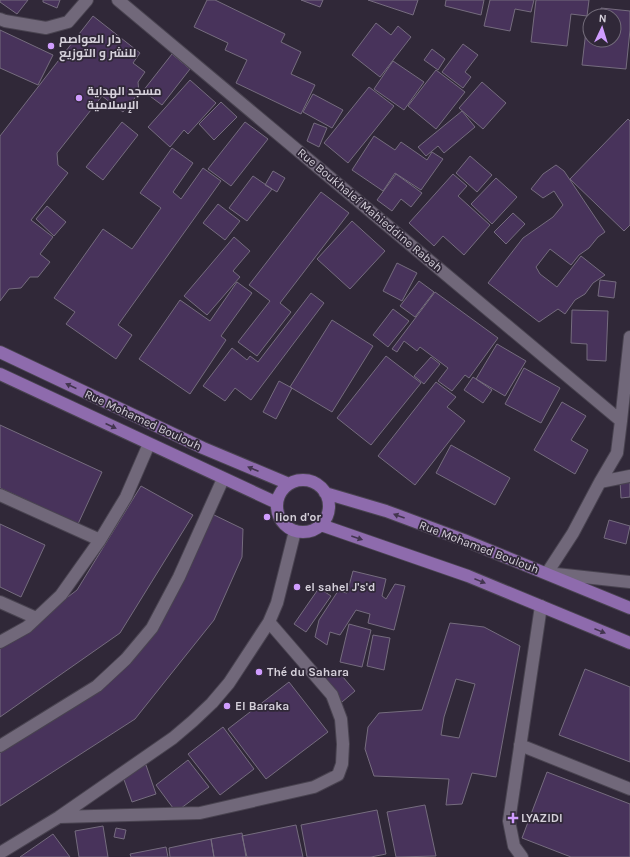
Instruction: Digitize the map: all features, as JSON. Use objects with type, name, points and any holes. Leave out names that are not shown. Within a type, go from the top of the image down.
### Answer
[{"type":"main road","name":"Rue Mohamed Boulouh","points":[[0,352],[203,448],[289,484]]},
{"type":"main road","points":[[0,374],[277,503]]},
{"type":"main road","points":[[295,481],[309,481],[316,483],[325,493],[329,506],[325,519],[321,525],[309,531],[302,532],[288,528],[283,523],[277,510],[277,503],[283,489],[289,484],[295,481]]},
{"type":"main road","name":"Rue Mohamed Boulouh","points":[[325,493],[386,511],[464,540],[630,608]]},
{"type":"main road","points":[[321,525],[468,576],[630,643]]},
{"type":"street","points":[[0,19],[46,28],[68,22],[87,0]]},
{"type":"street","name":"Rue Boukhalef Mahieddine Rabah","points":[[118,0],[621,421]]},
{"type":"street","points":[[630,337],[617,453],[573,533],[547,573],[630,582]]},
{"type":"street","points":[[0,642],[27,627],[61,594],[100,540],[126,497],[149,444]]},
{"type":"street","points":[[600,482],[630,476]]},
{"type":"street","points":[[0,746],[97,686],[126,660],[152,628],[178,577],[223,479]]},
{"type":"street","points":[[0,495],[100,540]]},
{"type":"street","points":[[0,853],[59,817],[173,738],[212,703],[229,683],[269,622],[277,603],[295,531]]},
{"type":"street","points":[[0,602],[36,618]]},
{"type":"street","points":[[522,857],[514,846],[509,820],[541,606]]},
{"type":"street","points":[[59,817],[200,813],[314,788],[338,775],[342,764],[343,744],[341,719],[332,695],[269,622]]},
{"type":"street","points":[[520,745],[630,789]]},
{"type":"building","points":[[0,0],[28,0],[17,14],[0,2]]},
{"type":"building","points":[[43,0],[60,0],[57,8],[43,2]]},
{"type":"building","points":[[207,0],[215,0],[285,34],[281,42],[301,52],[291,74],[315,85],[301,114],[236,83],[247,60],[225,50],[228,43],[194,27]]},
{"type":"building","points":[[301,0],[323,0],[320,7]]},
{"type":"building","points":[[368,0],[418,0],[413,15]]},
{"type":"building","points":[[446,0],[484,0],[481,15],[445,6]]},
{"type":"building","points":[[490,0],[534,0],[531,12],[515,9],[510,31],[484,26]]},
{"type":"building","points":[[536,0],[589,0],[588,8],[582,8],[582,15],[571,14],[567,46],[531,42]]},
{"type":"building","points":[[622,10],[630,11],[630,30],[626,69],[582,65],[584,48],[622,48]]},
{"type":"building","name":"مسجد الهداية الإسلامية","points":[[93,16],[140,53],[133,63],[145,72],[138,82],[139,93],[123,112],[102,96],[57,153],[58,165],[68,173],[31,220],[53,237],[40,254],[50,262],[38,277],[30,277],[21,288],[9,289],[0,301],[0,136]]},
{"type":"building","points":[[376,23],[391,35],[398,26],[411,37],[380,77],[352,55]]},
{"type":"building","points":[[0,30],[53,55],[38,85],[0,68]]},
{"type":"building","points":[[463,44],[478,55],[465,72],[471,77],[463,88],[442,72]]},
{"type":"building","points":[[432,49],[445,59],[438,70],[424,60]]},
{"type":"building","points":[[172,54],[190,69],[162,105],[143,91]]},
{"type":"building","points":[[393,61],[424,82],[404,110],[374,89]]},
{"type":"building","points":[[436,70],[465,92],[436,129],[408,106]]},
{"type":"building","points":[[190,80],[216,103],[188,134],[184,130],[170,147],[148,127]]},
{"type":"building","points":[[482,82],[506,103],[483,129],[459,108]]},
{"type":"building","points":[[369,87],[394,106],[348,163],[324,143]]},
{"type":"building","points":[[313,94],[343,110],[332,128],[303,112]]},
{"type":"building","points":[[221,102],[237,117],[214,140],[199,124]]},
{"type":"building","points":[[462,111],[475,127],[444,153],[438,146],[426,156],[418,147]]},
{"type":"building","points":[[628,119],[630,121],[630,225],[624,231],[570,179]]},
{"type":"building","points":[[122,122],[138,135],[103,180],[86,167]]},
{"type":"building","points":[[245,122],[268,139],[231,186],[208,169]]},
{"type":"building","points":[[314,123],[327,128],[319,147],[307,141]]},
{"type":"building","points":[[374,136],[395,150],[401,142],[427,160],[432,152],[443,159],[421,190],[395,173],[383,191],[352,170]]},
{"type":"building","points":[[172,148],[193,163],[173,192],[181,199],[203,168],[221,181],[118,325],[132,335],[116,359],[66,324],[75,312],[54,298],[103,229],[132,249],[161,208],[140,193]]},
{"type":"building","points":[[470,156],[492,175],[477,192],[456,173]]},
{"type":"building","points":[[556,165],[564,171],[605,232],[598,237],[589,248],[579,255],[571,265],[550,249],[536,267],[540,274],[557,287],[581,256],[605,275],[593,283],[585,294],[575,300],[565,314],[558,309],[539,322],[488,283],[523,238],[553,217],[563,205],[554,191],[543,198],[531,189],[543,174]]},
{"type":"building","points":[[273,171],[285,178],[277,192],[265,185]]},
{"type":"building","points":[[396,174],[422,193],[411,207],[401,199],[392,211],[377,200]]},
{"type":"building","points":[[453,174],[467,186],[458,196],[490,225],[464,255],[443,236],[434,246],[409,223]]},
{"type":"building","points":[[253,176],[272,189],[247,221],[229,208]]},
{"type":"building","points":[[496,178],[517,197],[492,224],[471,204]]},
{"type":"building","points":[[321,192],[349,213],[280,303],[291,312],[257,356],[238,342],[270,301],[249,285]]},
{"type":"building","points":[[218,204],[240,221],[225,240],[203,223]]},
{"type":"building","points":[[47,206],[66,222],[54,236],[36,219]]},
{"type":"building","points":[[513,213],[525,224],[506,244],[494,232]]},
{"type":"building","points":[[352,221],[385,251],[350,289],[317,259]]},
{"type":"building","points":[[234,237],[250,251],[233,271],[240,277],[207,315],[184,296]]},
{"type":"building","points":[[397,263],[417,273],[402,301],[383,291]]},
{"type":"building","points":[[600,280],[616,282],[614,298],[598,296]]},
{"type":"building","points":[[419,281],[434,292],[415,317],[400,306]]},
{"type":"building","points":[[237,282],[252,293],[221,336],[226,340],[190,394],[139,359],[180,300],[210,321]]},
{"type":"building","points":[[435,292],[498,338],[469,378],[465,375],[452,391],[438,381],[448,368],[420,347],[417,351],[404,341],[397,352],[392,349]]},
{"type":"building","points":[[311,293],[324,303],[251,400],[235,388],[225,401],[203,386],[232,348],[247,360],[250,356],[258,362]]},
{"type":"building","points":[[393,309],[409,321],[388,347],[373,335]]},
{"type":"building","points":[[572,310],[608,311],[606,361],[587,360],[587,344],[571,343]]},
{"type":"building","points":[[332,320],[373,346],[332,412],[290,387]]},
{"type":"building","points":[[497,344],[526,361],[505,396],[476,379]]},
{"type":"building","points":[[386,356],[421,383],[371,445],[337,418]]},
{"type":"building","points":[[431,357],[440,364],[424,384],[414,376]]},
{"type":"building","points":[[524,368],[560,388],[541,423],[505,404]]},
{"type":"building","points":[[473,377],[492,390],[483,403],[464,390]]},
{"type":"building","points":[[279,381],[292,388],[276,419],[263,412]]},
{"type":"building","points":[[436,382],[456,397],[447,407],[465,421],[415,485],[378,456]]},
{"type":"building","points":[[562,402],[586,416],[571,440],[588,450],[575,474],[534,450]]},
{"type":"building","points":[[0,425],[102,472],[78,524],[0,488]]},
{"type":"building","points":[[451,445],[510,478],[495,505],[436,473]]},
{"type":"building","points":[[630,480],[630,497],[621,498],[620,481]]},
{"type":"building","points":[[141,486],[193,515],[120,633],[0,717],[0,649],[77,590]]},
{"type":"building","points":[[210,513],[243,529],[242,557],[214,620],[135,719],[0,806],[0,753],[107,682],[155,625]]},
{"type":"building","points":[[609,520],[630,526],[626,544],[604,538]]},
{"type":"building","points":[[0,524],[45,545],[21,597],[0,587]]},
{"type":"building","points":[[353,571],[386,579],[382,596],[386,599],[395,584],[405,586],[394,630],[368,623],[370,614],[356,610],[340,635],[330,632],[327,645],[315,637],[319,620],[338,591],[347,593]]},
{"type":"building","points":[[319,588],[331,596],[306,632],[294,624]]},
{"type":"building","points":[[450,623],[484,627],[520,646],[496,777],[472,773],[462,804],[446,805],[449,779],[374,776],[365,749],[368,727],[379,713],[422,710]],"holes":[[[456,679],[475,684],[459,738],[441,735],[444,717]]]},
{"type":"building","points":[[349,624],[371,630],[362,667],[340,662]]},
{"type":"building","points":[[373,635],[390,638],[384,670],[367,666]]},
{"type":"building","points":[[336,669],[355,691],[342,702],[323,680]]},
{"type":"building","points":[[585,669],[630,687],[630,762],[559,735]]},
{"type":"building","points":[[289,682],[328,732],[266,779],[228,729]]},
{"type":"building","points":[[223,727],[254,769],[220,795],[188,754]]},
{"type":"building","points":[[188,760],[209,787],[176,812],[156,785]]},
{"type":"building","points":[[146,765],[156,794],[132,802],[122,774]]},
{"type":"building","points":[[547,772],[630,804],[630,857],[571,857],[522,838]]},
{"type":"building","points":[[425,805],[436,856],[396,857],[387,812]]},
{"type":"building","points":[[377,810],[386,854],[371,857],[307,857],[301,825]]},
{"type":"building","points":[[296,825],[303,857],[247,857],[242,836]]},
{"type":"building","points":[[103,826],[108,857],[79,857],[75,831]]},
{"type":"building","points":[[116,828],[126,830],[124,839],[114,837]]},
{"type":"building","points":[[242,833],[246,857],[214,857],[211,839]]},
{"type":"building","points":[[53,834],[70,857],[20,857]]},
{"type":"building","points":[[211,839],[214,857],[170,857],[169,848]]},
{"type":"building","points":[[166,847],[168,857],[131,857],[130,854]]},
{"type":"place","name":"دار العواصم للنشر و التوزيع","points":[[51,46]]},
{"type":"place","name":"مسجد الهداية الإسلامية","points":[[79,98]]},
{"type":"place","name":"lion d'or","points":[[267,517]]},
{"type":"place","name":"el sahel J's'd","points":[[297,587]]},
{"type":"place","name":"Thé du Sahara","points":[[259,672]]},
{"type":"place","name":"El Baraka","points":[[227,706]]},
{"type":"place","name":"LYAZIDI","points":[[513,818]]}]
